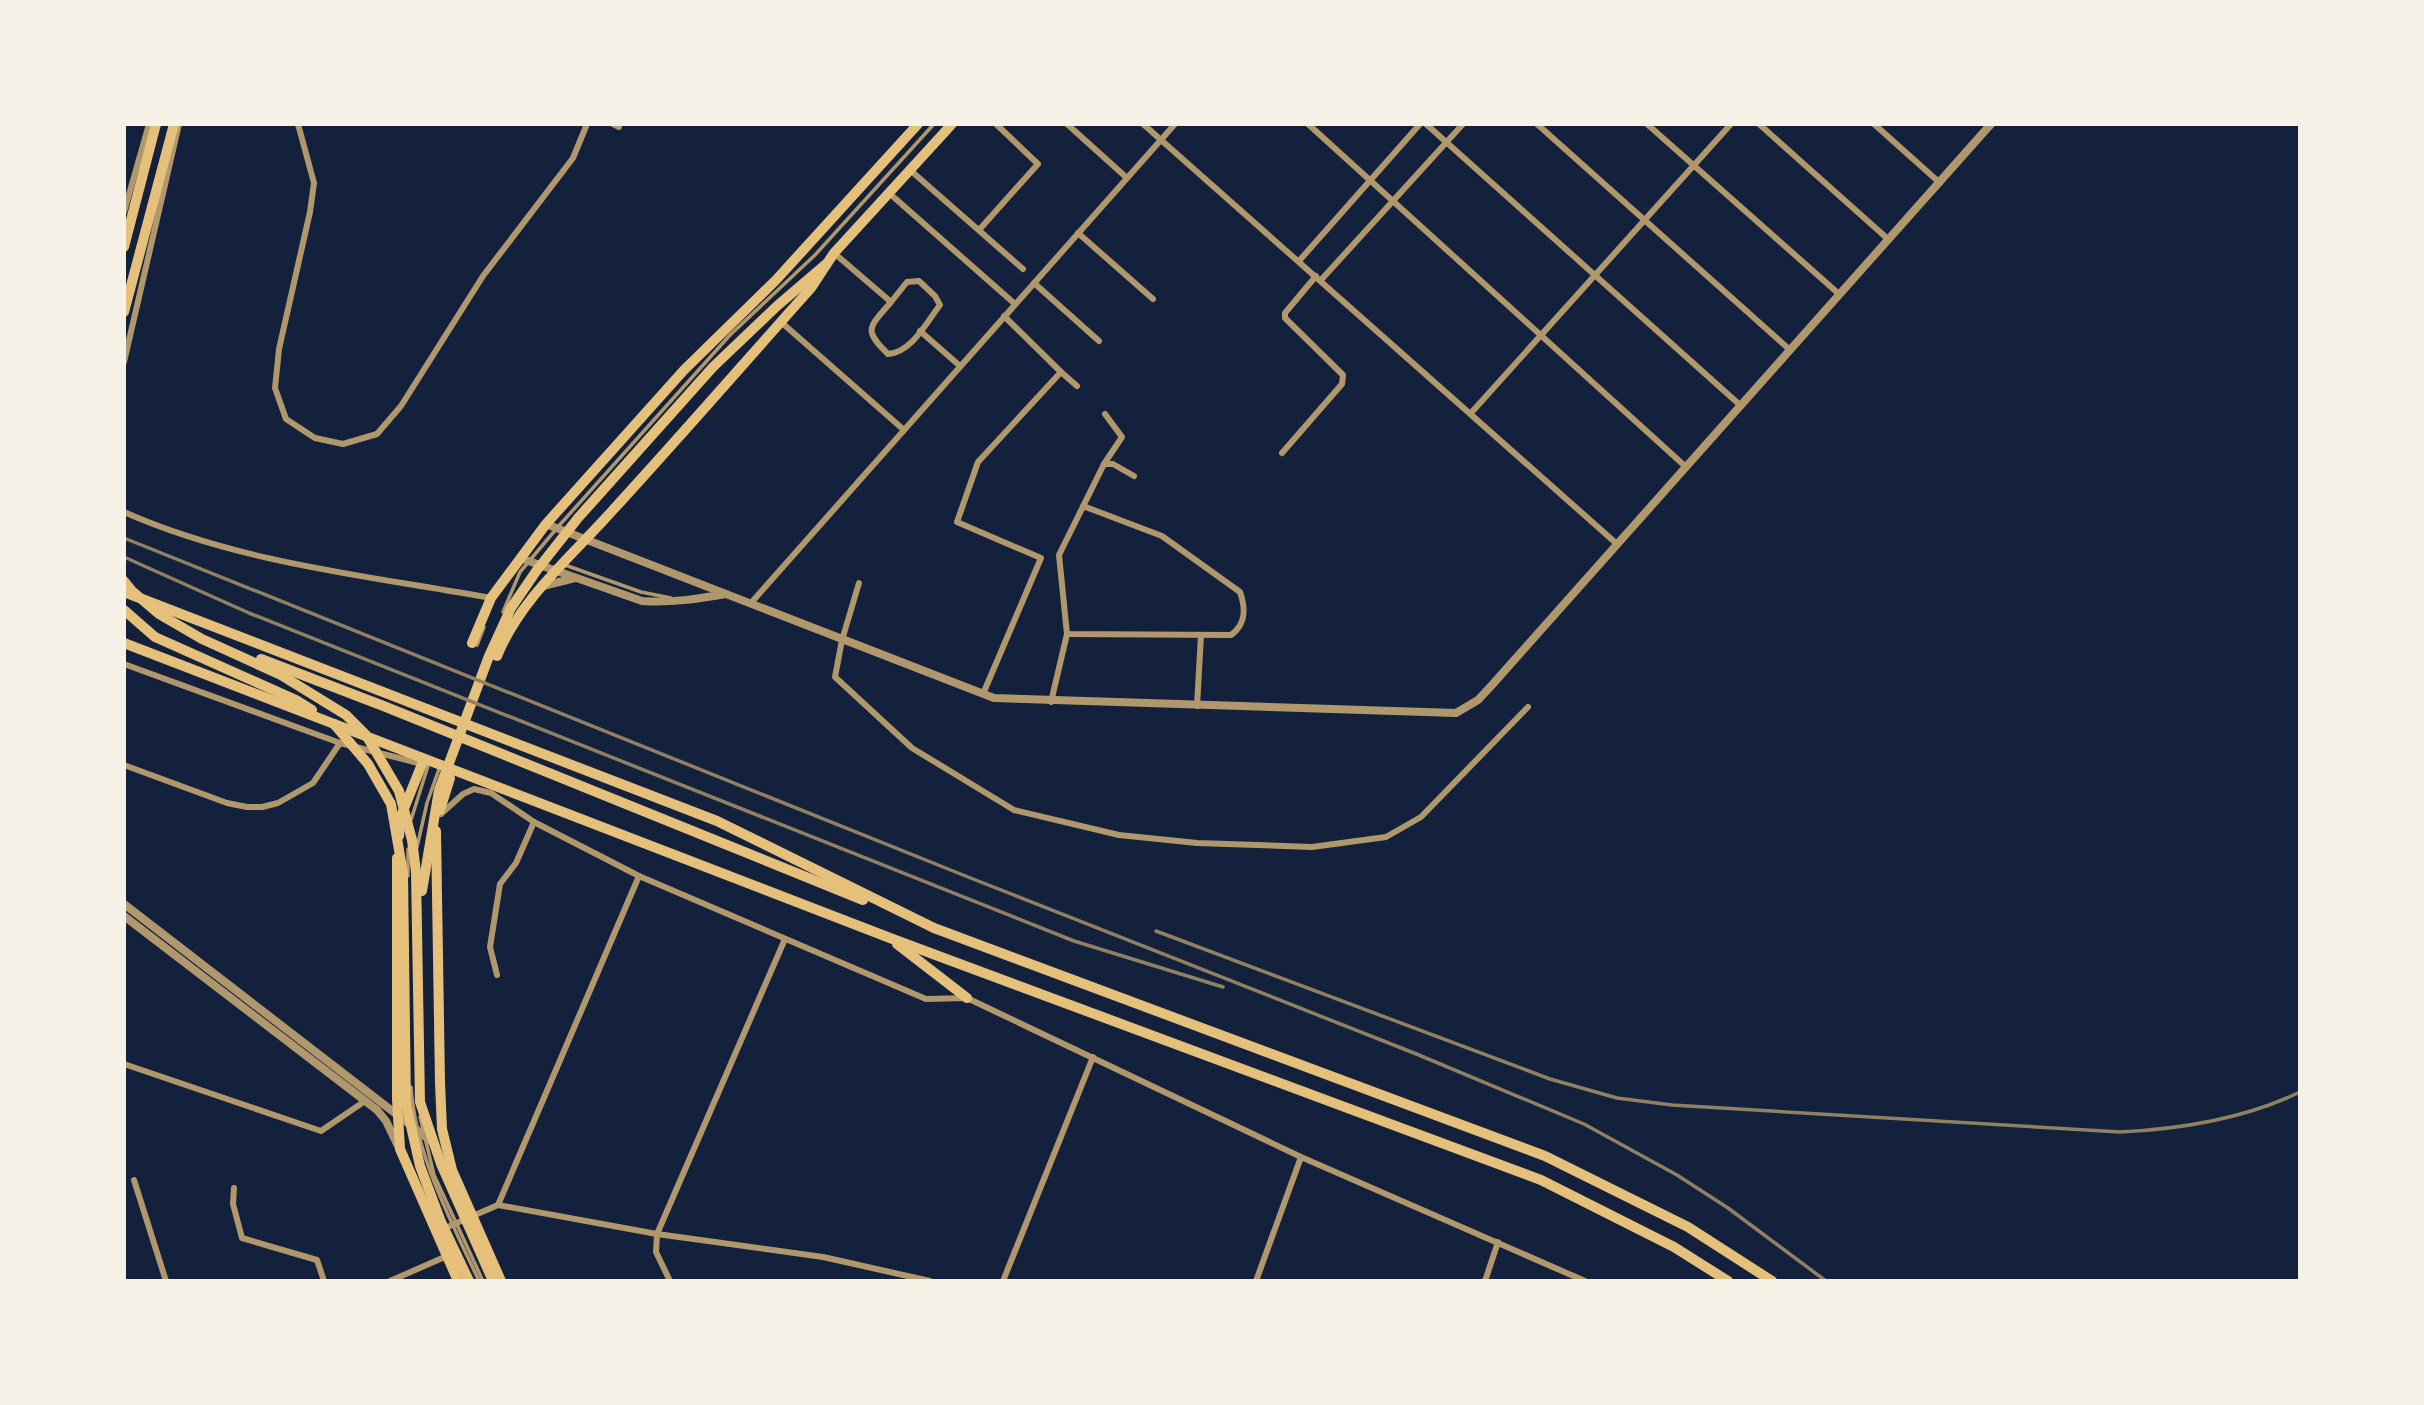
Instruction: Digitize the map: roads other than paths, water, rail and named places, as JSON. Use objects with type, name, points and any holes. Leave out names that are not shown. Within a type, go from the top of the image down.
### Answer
[{"type":"highway","points":[[418,918],[439,790],[489,656],[511,608],[537,570],[604,488],[713,367],[826,264]]},
{"type":"highway","points":[[124,581],[131,591],[159,614],[281,675],[346,715],[366,735],[399,791],[416,872],[420,1102],[440,1164],[493,1281]]},
{"type":"highway","points":[[124,593],[717,821],[934,928]]},
{"type":"highway","points":[[124,610],[155,637],[296,700],[334,724],[368,764],[391,804],[403,873],[406,1104],[419,1166],[441,1222],[469,1281]]},
{"type":"highway","points":[[187,630],[386,707],[934,928],[1545,1156],[1688,1227],[1772,1281]]},
{"type":"highway","points":[[124,643],[890,938],[1541,1180],[1674,1247],[1728,1281]]},
{"type":"highway","points":[[890,938],[967,998]]},
{"type":"main road","points":[[124,247],[156,124]]},
{"type":"main road","points":[[124,312],[177,124]]},
{"type":"main road","points":[[474,644],[491,598],[684,370],[785,270],[918,124]]},
{"type":"main road","points":[[493,653],[543,586],[811,288],[834,253],[952,124]]},
{"type":"main road","points":[[425,765],[401,816],[397,853],[397,1115],[400,1149],[458,1281]]},
{"type":"main road","points":[[450,778],[437,820],[442,1129],[449,1161],[502,1281]]},
{"type":"street","points":[[124,212],[149,124]]},
{"type":"street","points":[[124,362],[177,124]]},
{"type":"street","points":[[298,124],[314,183],[279,349],[275,388],[286,419],[315,438],[343,444],[377,434],[401,406],[483,276],[573,158],[587,124]]},
{"type":"street","points":[[979,230],[1038,164],[996,124]]},
{"type":"street","points":[[1067,124],[1127,178]]},
{"type":"street","points":[[1143,124],[1617,544]]},
{"type":"street","points":[[751,603],[1175,124]]},
{"type":"street","points":[[1308,124],[1686,467]]},
{"type":"street","points":[[1299,261],[1420,124]]},
{"type":"street","points":[[1426,124],[1740,405]]},
{"type":"street","points":[[1282,453],[1344,379],[1285,318],[1285,313],[1463,124]]},
{"type":"street","points":[[1537,124],[1790,350]]},
{"type":"street","points":[[1647,124],[1839,294]]},
{"type":"street","points":[[1471,413],[1731,124]]},
{"type":"street","points":[[1759,124],[1889,240]]},
{"type":"street","points":[[1874,124],[1940,183]]},
{"type":"street","points":[[552,526],[994,698],[1051,702],[1455,713],[1478,700],[1992,124]]},
{"type":"street","points":[[910,170],[1023,269]]},
{"type":"street","points":[[889,193],[1015,304]]},
{"type":"street","points":[[1078,233],[1153,299]]},
{"type":"street","points":[[834,253],[891,302]]},
{"type":"street","points":[[919,281],[935,296],[940,305],[909,345],[898,353],[888,354],[872,339],[870,332],[891,302],[907,282],[919,281]]},
{"type":"street","points":[[1034,283],[1099,341]]},
{"type":"street","points":[[1004,316],[1077,386]]},
{"type":"street","points":[[780,322],[904,430]]},
{"type":"street","points":[[920,331],[960,366]]},
{"type":"street","points":[[983,694],[1041,558],[957,522],[978,461],[1061,372]]},
{"type":"street","points":[[1051,702],[1067,634],[1059,555],[1104,464],[1122,437],[1105,414]]},
{"type":"street","points":[[1104,464],[1112,464],[1134,476]]},
{"type":"street","points":[[1067,634],[1231,635],[1239,629],[1245,614],[1240,592],[1162,536],[1083,506]]},
{"type":"street","points":[[124,512],[164,530],[291,562],[491,598]]},
{"type":"street","points":[[522,562],[561,568],[578,578],[642,601],[687,601],[726,594]]},
{"type":"street","points":[[543,586],[578,578]]},
{"type":"street","points":[[859,583],[842,640],[835,677],[912,748],[1014,810],[1119,835],[1197,843],[1312,847],[1386,837],[1422,817],[1528,707]]},
{"type":"street","points":[[1197,706],[1201,635]]},
{"type":"street","points":[[124,664],[340,743],[425,765]]},
{"type":"street","points":[[124,765],[227,803],[262,807],[278,803],[313,783],[340,743]]},
{"type":"street","points":[[437,820],[454,801],[474,789],[491,793],[534,822],[639,876],[926,999],[967,998],[1301,1157],[1585,1281]]},
{"type":"street","points":[[497,975],[491,947],[500,884],[516,863],[534,822]]},
{"type":"street","points":[[498,1205],[639,876]]},
{"type":"street","points":[[124,904],[440,1147],[449,1161]]},
{"type":"street","points":[[124,916],[365,1101],[386,1121],[400,1149]]},
{"type":"street","points":[[670,1281],[656,1252],[657,1234],[785,939]]},
{"type":"street","points":[[1003,1281],[1093,1057]]},
{"type":"street","points":[[124,1064],[321,1132],[365,1101]]},
{"type":"street","points":[[1256,1281],[1301,1157]]},
{"type":"street","points":[[134,1180],[166,1281]]},
{"type":"street","points":[[234,1188],[233,1204],[242,1238],[317,1260],[324,1281]]},
{"type":"street","points":[[436,1232],[498,1205],[657,1234],[823,1257],[930,1281]]},
{"type":"street","points":[[1485,1281],[1498,1242]]},
{"type":"street","points":[[390,1281],[447,1256]]},
{"type":"lane","points":[[552,526],[730,335],[815,255],[934,124]]},
{"type":"lane","points":[[474,644],[495,599],[522,562]]},
{"type":"lane","points":[[493,653],[522,562]]},
{"type":"lane","points":[[561,568],[641,592],[687,601]]},
{"type":"lane","points":[[425,765],[411,814],[408,847],[409,1064],[412,1102],[434,1175],[481,1281]]},
{"type":"lane","points":[[422,1134],[414,1065],[416,873],[421,824],[439,769]]},
{"type":"railway","points":[[124,538],[1414,1053],[1584,1124],[1677,1175],[1728,1208],[1826,1281]]},
{"type":"railway","points":[[124,557],[249,613],[1074,941],[1223,987]]},
{"type":"railway","points":[[1156,931],[1550,1079],[1617,1098],[1672,1105],[2120,1132],[2166,1128],[2235,1116],[2300,1092]]}]
